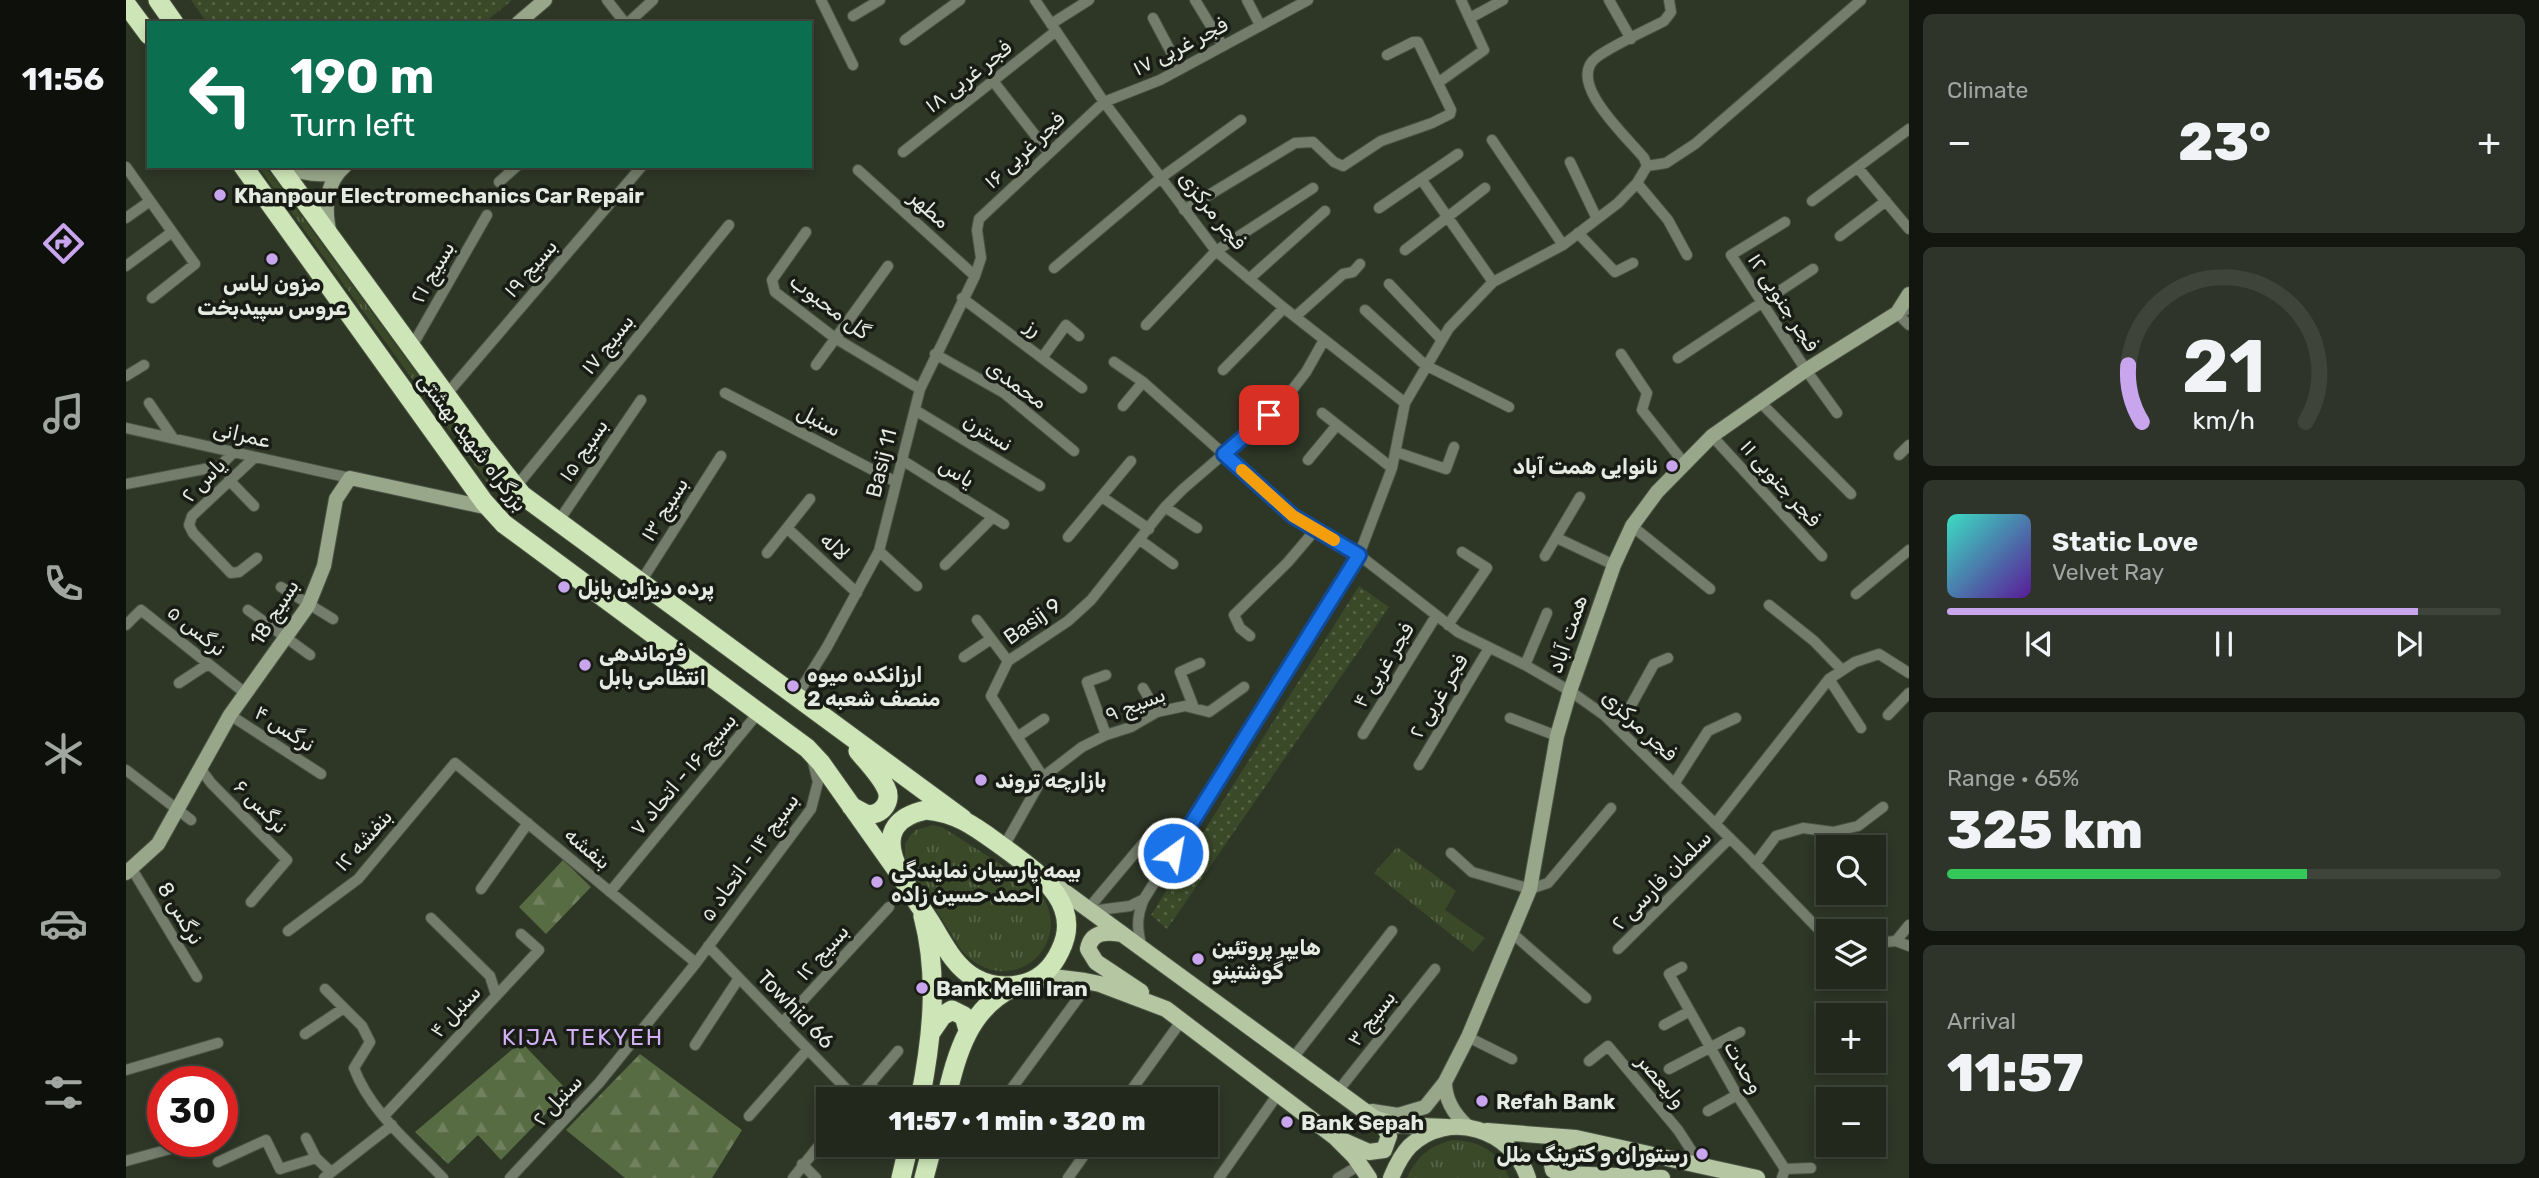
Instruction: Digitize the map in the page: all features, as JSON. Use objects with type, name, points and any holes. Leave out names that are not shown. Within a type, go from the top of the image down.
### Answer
[{"type":"highway","points":[[158,0],[173,21]]},
{"type":"highway","points":[[129,13],[147,34]]},
{"type":"highway","name":"بزرگراه شهید بهشتی","points":[[244,168],[489,508],[517,535],[807,748],[896,869],[954,958],[973,977],[994,985],[1025,983]]},
{"type":"highway","name":"بزرگراه شهید بهشتی","points":[[282,168],[515,488],[640,583],[1044,877]]},
{"type":"highway","points":[[837,727],[888,793],[886,804],[878,812],[866,814],[851,806]]},
{"type":"highway","points":[[896,869],[892,859],[892,836],[905,818],[926,810],[963,819]]},
{"type":"highway","points":[[949,1087],[968,1030],[989,1002],[1045,972],[1062,948],[1066,918],[1062,903],[1044,877]]},
{"type":"highway","points":[[919,904],[925,926],[933,986],[931,1032],[922,1087]]},
{"type":"highway","points":[[931,1032],[942,1016],[952,1010],[964,1016],[968,1030]]},
{"type":"highway","points":[[901,1178],[906,1157]]},
{"type":"highway","points":[[924,1178],[930,1157]]},
{"type":"main road","points":[[520,21],[545,0]]},
{"type":"main road","points":[[288,168],[306,173],[327,174],[342,169]]},
{"type":"main road","points":[[332,239],[327,218],[327,199],[330,186],[342,169]]},
{"type":"main road","points":[[1903,311],[1909,294]]},
{"type":"main road","name":"همت آباد","points":[[1368,1113],[1388,1115],[1418,1111],[1431,1102],[1445,1082],[1468,1037],[1530,889],[1557,736],[1614,565],[1633,526],[1657,492],[1712,436],[1805,370],[1903,311]]},
{"type":"main road","points":[[350,478],[489,508]]},
{"type":"main road","name":"بسیج 18","points":[[129,871],[158,844],[230,715],[308,606],[324,566],[337,499],[350,478]]},
{"type":"main road","points":[[1044,877],[1368,1113],[1384,1127],[1389,1136],[1387,1146],[1379,1152],[1369,1153],[1335,1137],[1178,1017],[1096,962],[1089,954],[1088,945],[1092,938],[1107,932],[1121,934]]},
{"type":"main road","points":[[1025,983],[1061,978],[1090,982],[1149,1002],[1178,1017]]},
{"type":"main road","points":[[1445,1082],[1447,1099],[1467,1126]]},
{"type":"main road","points":[[1368,1113],[1396,1125],[1467,1126],[1487,1131],[1576,1138],[1757,1178]]},
{"type":"main road","points":[[1391,1178],[1398,1161],[1411,1145],[1427,1134],[1447,1127]]},
{"type":"main road","points":[[1487,1131],[1504,1142],[1518,1157],[1528,1178]]},
{"type":"main road","points":[[1335,1137],[1365,1172]]},
{"type":"main road","points":[[1576,1138],[1554,1148],[1550,1155],[1553,1170],[1568,1176],[1662,1178]]},
{"type":"main road","points":[[1634,1178],[1646,1177]]},
{"type":"street","points":[[607,0],[625,21]]},
{"type":"street","points":[[629,21],[653,0]]},
{"type":"street","points":[[821,0],[853,65]]},
{"type":"street","points":[[853,16],[880,0]]},
{"type":"street","points":[[905,40],[961,0]]},
{"type":"street","name":"فجر مرکزی","points":[[1035,0],[1104,102],[1216,251],[1324,340],[1405,402]]},
{"type":"street","name":"فجر غربی ۱۸","points":[[903,152],[1089,0]]},
{"type":"street","points":[[1195,0],[1223,46]]},
{"type":"street","points":[[1247,0],[1260,25]]},
{"type":"street","name":"فجر غربی ۱۷","points":[[1104,102],[1160,80],[1308,0]]},
{"type":"street","points":[[1439,82],[1485,50],[1461,0]]},
{"type":"street","points":[[1469,18],[1503,0]]},
{"type":"street","points":[[1609,0],[1631,39]]},
{"type":"street","points":[[1647,166],[1644,158],[1593,97],[1586,83],[1588,68],[1596,57],[1664,21],[1671,12],[1670,0]]},
{"type":"street","points":[[1647,166],[1666,163],[1695,144],[1861,0]]},
{"type":"street","points":[[1153,18],[1180,69]]},
{"type":"street","points":[[1184,210],[1294,143],[1313,142],[1334,162],[1343,166],[1381,141],[1446,116],[1451,110],[1418,42],[1387,55]]},
{"type":"street","points":[[993,81],[1049,153]]},
{"type":"street","name":"فجر غربی ۱۶","points":[[977,230],[979,219],[1104,102]]},
{"type":"street","points":[[1054,268],[1162,177],[1241,120]]},
{"type":"street","points":[[1812,201],[1909,129]]},
{"type":"street","points":[[1492,140],[1563,245]]},
{"type":"street","points":[[1379,208],[1458,154]]},
{"type":"street","points":[[1570,162],[1597,219]]},
{"type":"street","points":[[1142,948],[1138,932],[1138,914],[1144,899],[1359,555],[1392,468],[1405,402],[1441,339],[1449,327],[1493,282],[1563,245],[1618,203],[1637,183],[1647,166]]},
{"type":"street","points":[[126,167],[195,264],[152,298]]},
{"type":"street","points":[[499,182],[515,168]]},
{"type":"street","name":"بسیج ۱۹","points":[[446,395],[640,168]]},
{"type":"street","points":[[1858,168],[1909,229]]},
{"type":"street","name":"مطهر","points":[[858,170],[975,276]]},
{"type":"street","points":[[1421,179],[1493,282]]},
{"type":"street","points":[[1637,183],[1668,220],[1687,255]]},
{"type":"street","points":[[1146,326],[1216,251],[1313,188]]},
{"type":"street","points":[[1405,250],[1485,188]]},
{"type":"street","points":[[126,218],[150,201]]},
{"type":"street","points":[[1840,236],[1886,201]]},
{"type":"street","points":[[1249,279],[1325,211]]},
{"type":"street","name":"بسیج ۲۱","points":[[411,348],[487,215]]},
{"type":"street","name":"فجر جنوبی ۱۲","points":[[1785,222],[1731,254],[1805,370],[1837,413]]},
{"type":"street","name":"بسیج ۱۷","points":[[515,488],[729,225]]},
{"type":"street","name":"Basij 11","points":[[796,697],[827,647],[879,551],[920,388],[975,276],[981,258],[977,230]]},
{"type":"street","points":[[126,266],[172,232]]},
{"type":"street","name":"گل محبوب","points":[[806,232],[772,280],[775,292],[835,338],[920,388]]},
{"type":"street","points":[[1578,233],[1615,272],[1633,263]]},
{"type":"street","points":[[1296,316],[1343,274],[1353,272],[1360,264]]},
{"type":"street","points":[[816,365],[888,266]]},
{"type":"street","points":[[1678,358],[1813,269]]},
{"type":"street","points":[[1389,284],[1441,339]]},
{"type":"street","name":"رز","points":[[962,298],[1082,388]]},
{"type":"street","points":[[1223,370],[1284,308]]},
{"type":"street","points":[[1365,310],[1425,365],[1509,407]]},
{"type":"street","points":[[1903,311],[1909,325]]},
{"type":"street","points":[[1042,358],[1066,325],[1079,336]]},
{"type":"street","name":"Basij 9","points":[[1043,777],[991,696],[1008,661],[1068,621],[1091,600],[1165,507],[1289,394],[1306,372],[1324,340]]},
{"type":"street","name":"محمدی","points":[[935,354],[1003,393],[1074,451]]},
{"type":"street","points":[[1621,354],[1647,393],[1642,410],[1684,463]]},
{"type":"street","name":"فجر مرکزی","points":[[1114,362],[1143,382],[1293,516],[1359,555],[1448,625],[1525,665],[1596,709],[1730,838],[1816,927]]},
{"type":"street","points":[[126,376],[145,365]]},
{"type":"street","points":[[1123,407],[1143,382]]},
{"type":"street","name":"سنبل","points":[[724,393],[896,482]]},
{"type":"street","name":"بسیج ۱۵","points":[[558,522],[640,400]]},
{"type":"street","points":[[1759,401],[1851,494]]},
{"type":"street","points":[[149,404],[173,438]]},
{"type":"street","name":"نسترن","points":[[915,410],[1041,486]]},
{"type":"street","points":[[1322,413],[1392,468]]},
{"type":"street","points":[[1308,460],[1337,425]]},
{"type":"street","name":"عمرانی","points":[[126,428],[350,478]]},
{"type":"street","name":"فجر جنوبی ۱۱","points":[[1712,436],[1822,556]]},
{"type":"street","points":[[1899,455],[1909,444]]},
{"type":"street","points":[[1396,452],[1446,469],[1454,447]]},
{"type":"street","points":[[126,484],[220,466],[234,452]]},
{"type":"street","name":"بسیج ۱۳","points":[[640,583],[721,456]]},
{"type":"street","name":"یاس ۲","points":[[256,457],[192,516],[189,525],[193,533],[231,573],[239,572],[257,558]]},
{"type":"street","name":"یاس","points":[[902,460],[1004,524]]},
{"type":"street","points":[[1068,537],[1131,461]]},
{"type":"street","points":[[229,480],[254,506]]},
{"type":"street","points":[[1102,497],[1149,529]]},
{"type":"street","points":[[1545,556],[1580,497]]},
{"type":"street","points":[[767,553],[810,499]]},
{"type":"street","points":[[1165,507],[1197,528]]},
{"type":"street","points":[[945,565],[993,517]]},
{"type":"street","points":[[1633,526],[1710,589]]},
{"type":"street","name":"لاله","points":[[787,528],[857,593]]},
{"type":"street","points":[[1250,636],[1240,628],[1234,615],[1288,562],[1316,529]]},
{"type":"street","points":[[1556,538],[1614,565]]},
{"type":"street","points":[[1140,540],[1173,564]]},
{"type":"street","points":[[1856,594],[1909,550]]},
{"type":"street","points":[[879,551],[917,586]]},
{"type":"street","points":[[1448,625],[1487,568],[1462,552]]},
{"type":"street","points":[[281,587],[333,619]]},
{"type":"street","points":[[1769,605],[1814,641],[1842,670]]},
{"type":"street","name":"نرگس ۵","points":[[126,625],[141,610],[245,693]]},
{"type":"street","points":[[248,610],[310,655]]},
{"type":"street","points":[[1525,665],[1546,613]]},
{"type":"street","name":"فجر غربی ۴","points":[[1363,734],[1436,616]]},
{"type":"street","points":[[977,620],[1008,661]]},
{"type":"street","points":[[964,657],[991,639]]},
{"type":"street","name":"فجر غربی ۲","points":[[1419,765],[1489,648]]},
{"type":"street","points":[[1715,824],[1829,679],[1856,662],[1879,654],[1909,673]]},
{"type":"street","points":[[1618,729],[1654,664],[1668,658]]},
{"type":"street","points":[[1194,708],[1180,672],[1200,663]]},
{"type":"street","points":[[179,683],[208,664]]},
{"type":"street","points":[[1106,675],[1087,682],[1106,735]]},
{"type":"street","points":[[1829,679],[1861,728]]},
{"type":"street","name":"بسیج ۹","points":[[1043,777],[1082,747],[1131,727],[1157,712],[1185,706],[1209,712],[1244,687]]},
{"type":"street","points":[[1143,688],[1157,712]]},
{"type":"street","points":[[1888,715],[1909,693]]},
{"type":"street","name":"بسیج ۱۶ - اتحاد ۷","points":[[610,892],[759,712]]},
{"type":"street","name":"نرگس ۴","points":[[230,715],[321,774]]},
{"type":"street","points":[[1510,718],[1557,736]]},
{"type":"street","points":[[1674,784],[1708,731],[1736,718]]},
{"type":"street","points":[[1017,737],[1044,719]]},
{"type":"street","name":"بسیج ۱۴ - اتحاد ۵","points":[[708,946],[811,809],[818,782],[807,748]]},
{"type":"street","name":"بنفشه","points":[[455,763],[696,963]]},
{"type":"street","name":"بنفشه ۱۲","points":[[288,931],[358,879],[455,763]]},
{"type":"street","name":"نرگس ۶","points":[[200,768],[211,783],[287,860],[251,902]]},
{"type":"street","points":[[129,776],[191,820]]},
{"type":"street","points":[[1003,848],[1043,777]]},
{"type":"street","points":[[1755,864],[1776,836],[1803,828],[1833,832],[1858,826],[1883,807]]},
{"type":"street","points":[[1451,853],[1472,872],[1530,889],[1548,883],[1611,808]]},
{"type":"street","points":[[481,889],[528,823]]},
{"type":"street","points":[[1089,910],[1156,828]]},
{"type":"street","name":"سلمان فارسی ۲","points":[[1618,949],[1730,838]]},
{"type":"street","name":"نرگس 8","points":[[129,871],[197,977]]},
{"type":"street","points":[[1089,910],[1130,906],[1144,899]]},
{"type":"street","name":"بسیج ۱۲","points":[[782,1023],[889,907]]},
{"type":"street","points":[[431,918],[490,976],[496,995]]},
{"type":"street","points":[[1896,941],[1909,925]]},
{"type":"street","points":[[1293,1058],[1392,931]]},
{"type":"street","points":[[1512,933],[1586,998]]},
{"type":"street","name":"سنبل ۴","points":[[384,1116],[539,950],[521,934]]},
{"type":"street","points":[[1886,942],[1896,941],[1909,946]]},
{"type":"street","name":"سنبل ۲","points":[[510,1178],[599,1083],[708,946]]},
{"type":"street","name":"Towhid 66","points":[[708,946],[845,1087]]},
{"type":"street","name":"وحدت","points":[[1682,967],[1669,974],[1783,1173]]},
{"type":"street","name":"بسیج ۳","points":[[1338,1091],[1435,969]]},
{"type":"street","points":[[695,1045],[739,978]]},
{"type":"street","points":[[1013,1087],[1090,982]]},
{"type":"street","points":[[325,989],[362,1026],[370,1042],[354,1068],[360,1085],[384,1116],[443,1178]]},
{"type":"street","points":[[305,1034],[344,1008]]},
{"type":"street","points":[[1664,1025],[1690,1011]]},
{"type":"street","points":[[1133,1087],[1178,1017]]},
{"type":"street","points":[[1669,1069],[1740,1032]]},
{"type":"street","points":[[1468,1037],[1511,1059]]},
{"type":"street","points":[[126,1070],[218,1043]]},
{"type":"street","name":"ولیعصر","points":[[1589,1061],[1608,1046],[1678,1130],[1693,1153],[1691,1162]]},
{"type":"street","points":[[749,1116],[808,1049]]},
{"type":"street","points":[[872,1087],[870,1085],[898,1051]]},
{"type":"street","points":[[1219,1178],[1278,1094]]},
{"type":"street","points":[[1708,1111],[1737,1095]]},
{"type":"street","points":[[306,1138],[327,1175],[393,1125]]},
{"type":"street","points":[[218,1162],[266,1140],[280,1169],[316,1158]]},
{"type":"street","points":[[793,1178],[816,1148]]},
{"type":"street","points":[[126,1161],[147,1155]]},
{"type":"street","points":[[1068,1178],[1083,1157]]},
{"type":"street","points":[[802,1164],[816,1178]]},
{"type":"street","points":[[1783,1173],[1811,1168]]},
{"type":"street","points":[[1338,1178],[1365,1172]]},
{"type":"green space","points":[[191,0],[512,0],[486,21],[206,21]]},
{"type":"green space","points":[[259,168],[266,168],[501,489],[494,492]]},
{"type":"green space","points":[[1359,586],[1389,607],[1167,929],[1151,915]]},
{"type":"green space","points":[[933,825],[942,827],[1035,886],[1048,907],[1051,927],[1046,945],[1035,959],[1019,968],[1001,971],[981,966],[962,951],[905,861],[905,844],[910,836],[916,830]]},
{"type":"green space","points":[[1397,847],[1456,891],[1445,910],[1485,938],[1473,952],[1374,873]]},
{"type":"green space","points":[[563,860],[591,887],[546,934],[519,907]]},
{"type":"green space","points":[[521,1042],[568,1091],[501,1160],[478,1135],[448,1164],[415,1132]]},
{"type":"green space","points":[[640,1054],[742,1130],[712,1178],[625,1178],[566,1130]]},
{"type":"green space","points":[[1452,1140],[1480,1145],[1487,1149],[1500,1161],[1509,1178],[1407,1178],[1425,1153]]},
{"type":"slow traffic","points":[[1242,470],[1293,516],[1334,540]]},
{"type":"place","name":"Khanpour Electromechanics Car Repair","points":[[220,195]]},
{"type":"place","name":"مزون لباس عروس سپیدبخت","points":[[272,259]]},
{"type":"place","name":"نانوایی همت آباد","points":[[1672,466]]},
{"type":"place","name":"پرده دیزاین بابل","points":[[564,587]]},
{"type":"place","name":"فرماندهی انتظامی بابل","points":[[585,665]]},
{"type":"place","name":"ارزانکده میوه منصف شعبه 2","points":[[793,686]]},
{"type":"place","name":"بازارچه تروند","points":[[981,780]]},
{"type":"place","name":"بیمه پارسیان نمایندگی احمد حسین زاده","points":[[877,882]]},
{"type":"place","name":"هایپر پروتئین گوشتینو","points":[[1198,959]]},
{"type":"place","name":"Bank Melli Iran","points":[[922,988]]},
{"type":"place","name":"Refah Bank","points":[[1482,1101]]},
{"type":"place","name":"Bank Sepah","points":[[1287,1122]]},
{"type":"place","name":"رستوران و کترینگ ملل","points":[[1702,1154]]},
{"type":"district","name":"KIJA TEKYEH","points":[[583,1037]]},
{"type":"route","points":[[1173,853],[1359,555],[1293,516],[1224,454],[1269,415]]}]
